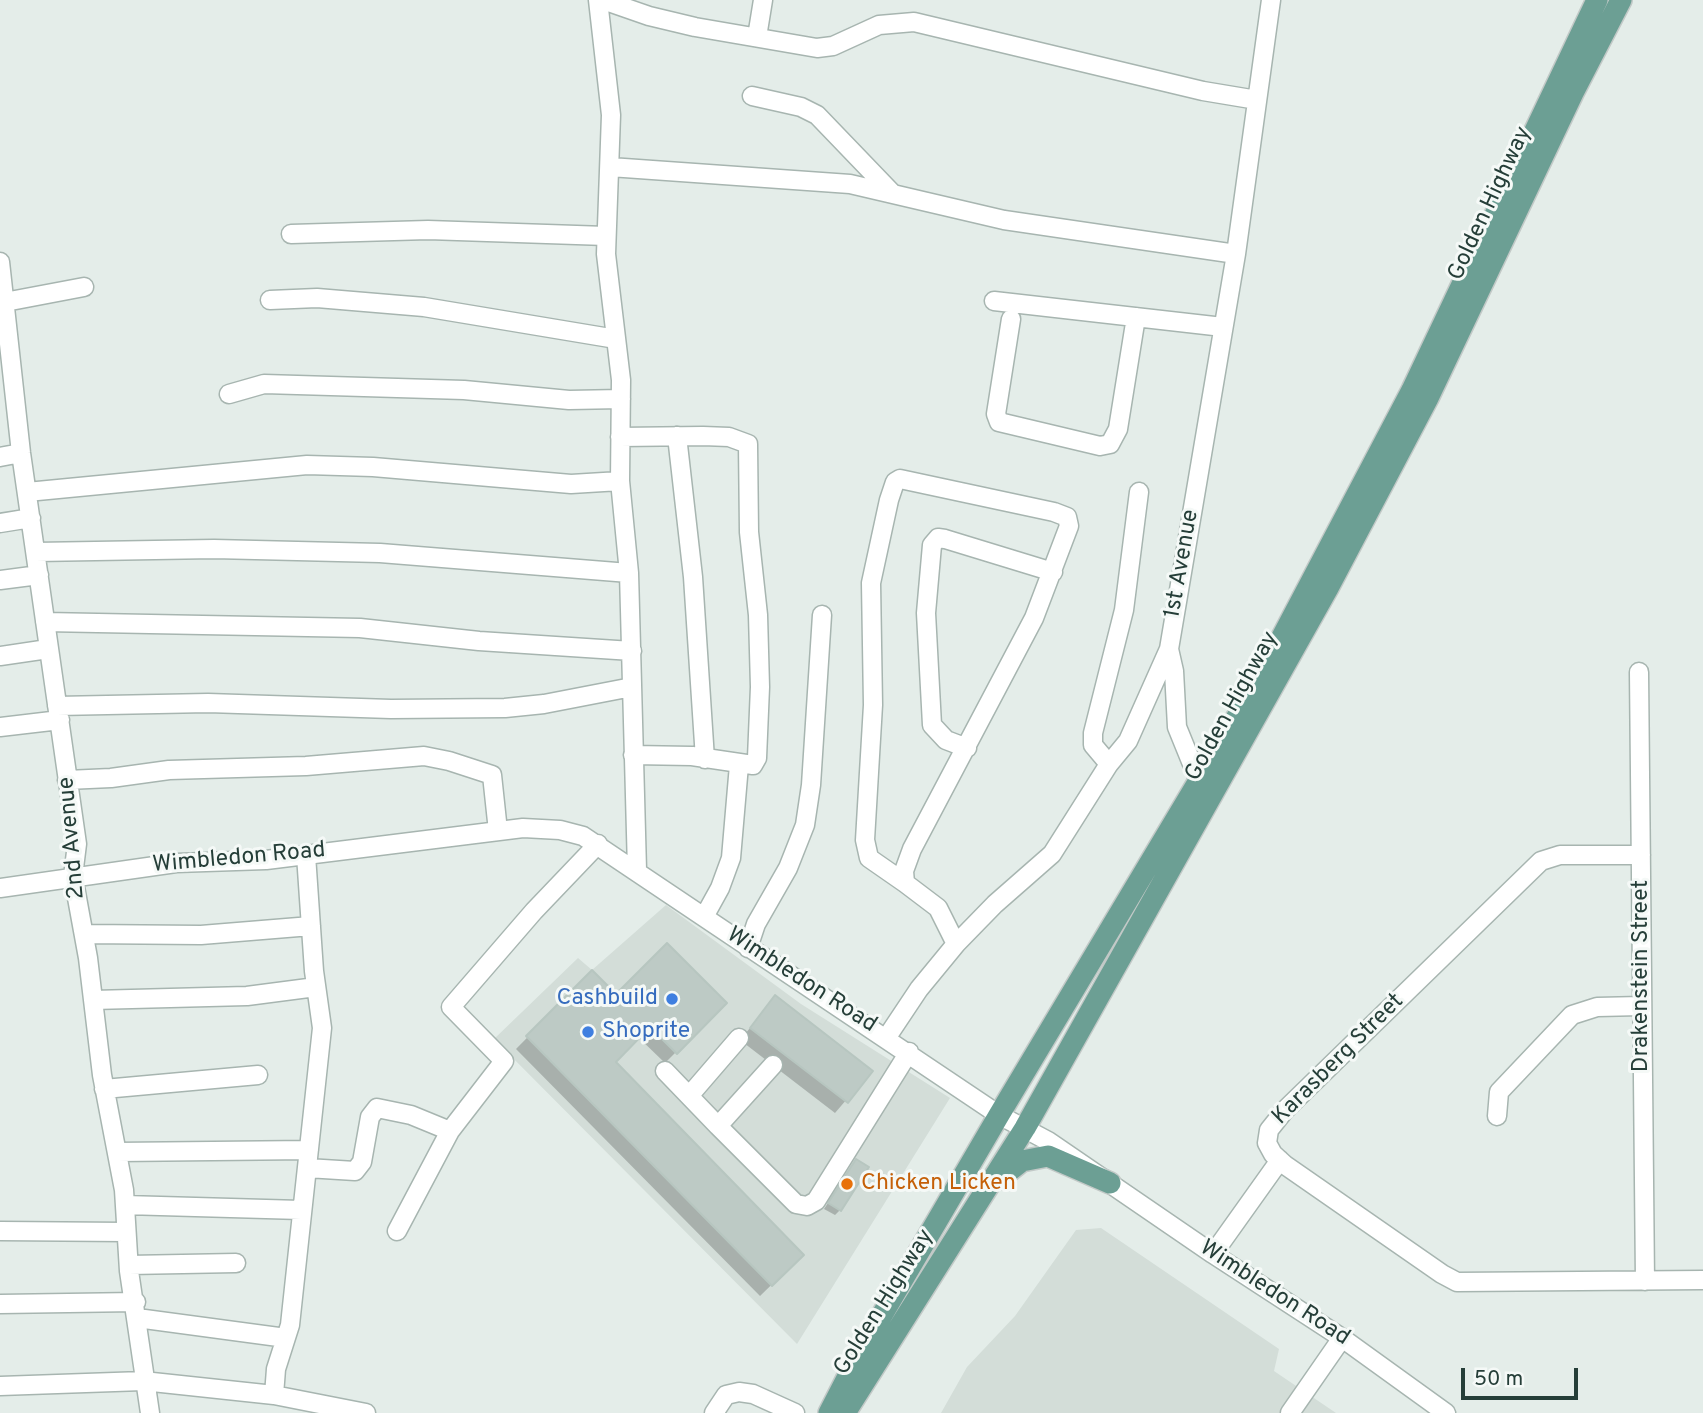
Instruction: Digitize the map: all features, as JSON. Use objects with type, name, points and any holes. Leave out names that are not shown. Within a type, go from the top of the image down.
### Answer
[{"type":"main road","name":"Golden Highway","points":[[830,1413],[861,1352],[999,1115],[1261,677],[1412,390],[1597,0]]},
{"type":"main road","name":"Golden Highway","points":[[845,1413],[1025,1128],[1328,588],[1428,398],[1573,93],[1621,0]]},
{"type":"main road","points":[[988,1189],[1022,1161],[1048,1156],[1110,1184]]},
{"type":"street","points":[[637,870],[629,573],[620,481],[621,399],[606,236],[611,115],[600,0],[695,27],[827,48],[879,25],[914,22],[1203,91],[1257,100]]},
{"type":"street","points":[[757,37],[763,0]]},
{"type":"street","name":"1st Avenue","points":[[887,1037],[919,989],[956,944],[995,904],[1052,854],[1109,764],[1128,741],[1169,649],[1236,254],[1271,0]]},
{"type":"street","points":[[752,96],[801,107],[817,115],[892,193]]},
{"type":"street","points":[[610,167],[850,184],[1004,220],[1236,254]]},
{"type":"street","points":[[292,234],[428,230],[606,236]]},
{"type":"street","name":"2nd Avenue","points":[[0,262],[6,382],[21,453],[59,713],[77,844],[73,876],[84,934],[104,1089],[125,1205],[129,1265],[137,1310],[143,1381],[150,1413]]},
{"type":"street","points":[[2,302],[85,287]]},
{"type":"street","points":[[270,300],[317,298],[424,307],[616,338]]},
{"type":"street","points":[[994,300],[1223,327]]},
{"type":"street","points":[[1011,319],[996,414],[999,422],[1100,446],[1110,444],[1118,429],[1136,317]]},
{"type":"street","points":[[229,394],[264,384],[464,390],[569,400],[621,399]]},
{"type":"street","points":[[677,436],[693,577],[705,759]]},
{"type":"street","points":[[620,437],[729,437],[748,444],[749,532],[758,615],[760,687],[757,758],[753,765],[633,755]]},
{"type":"street","points":[[0,457],[21,453]]},
{"type":"street","points":[[27,492],[307,465],[373,467],[571,484],[620,481]]},
{"type":"street","points":[[905,883],[904,871],[912,849],[1034,618],[1069,530],[1067,517],[900,479],[895,482],[871,583],[873,705],[865,840],[869,858],[938,908],[956,944]]},
{"type":"street","points":[[1109,764],[1093,745],[1093,733],[1124,610],[1139,492]]},
{"type":"street","points":[[0,523],[31,519]]},
{"type":"street","points":[[967,748],[946,740],[932,724],[926,614],[932,545],[938,538],[1053,572]]},
{"type":"street","points":[[36,552],[214,549],[380,553],[629,573]]},
{"type":"street","points":[[0,580],[39,575]]},
{"type":"street","points":[[748,948],[756,924],[788,868],[805,825],[811,785],[822,615]]},
{"type":"street","points":[[45,622],[360,628],[479,641],[632,651]]},
{"type":"street","points":[[0,656],[48,649]]},
{"type":"street","points":[[1169,649],[1174,671],[1177,727],[1199,781]]},
{"type":"street","name":"Drakenstein Street","points":[[1639,672],[1645,1281]]},
{"type":"street","points":[[0,727],[59,713],[221,704],[391,709],[505,708],[544,704],[632,687]]},
{"type":"street","points":[[67,780],[111,778],[169,770],[306,766],[424,756],[492,775],[498,831]]},
{"type":"street","points":[[704,917],[720,888],[731,858],[738,765]]},
{"type":"street","name":"Wimbledon Road","points":[[0,888],[176,863],[266,860],[498,831],[560,830],[583,836],[637,870],[748,948],[887,1037],[999,1115],[1025,1128],[1342,1338],[1446,1413]]},
{"type":"street","points":[[397,1231],[450,1131],[503,1061],[451,1007],[534,911],[598,844]]},
{"type":"street","points":[[274,1395],[276,1369],[286,1338],[322,1028],[316,987],[306,855]]},
{"type":"street","name":"Karasberg Street","points":[[1641,855],[1560,855],[1541,861],[1272,1125],[1267,1143],[1280,1160],[1431,1267],[1457,1282],[1703,1280]]},
{"type":"street","points":[[84,934],[201,935],[311,926]]},
{"type":"street","points":[[93,1000],[247,996],[316,987]]},
{"type":"street","points":[[1497,1116],[1499,1092],[1572,1015],[1597,1007],[1641,1006]]},
{"type":"street","points":[[689,1096],[739,1038]]},
{"type":"street","points":[[665,1071],[796,1204],[807,1206],[816,1201],[909,1052]]},
{"type":"street","points":[[718,1126],[773,1065]]},
{"type":"street","points":[[104,1089],[258,1075]]},
{"type":"street","points":[[117,1152],[308,1159],[355,1171],[362,1162],[370,1117],[377,1108],[411,1115],[450,1131]]},
{"type":"street","points":[[1213,1254],[1280,1160]]},
{"type":"street","points":[[125,1205],[300,1210]]},
{"type":"street","points":[[0,1231],[126,1232]]},
{"type":"street","points":[[129,1265],[236,1263]]},
{"type":"street","points":[[0,1304],[137,1310],[286,1338]]},
{"type":"street","points":[[1290,1413],[1342,1338]]},
{"type":"street","points":[[0,1386],[143,1381],[274,1395],[366,1413]]},
{"type":"street","points":[[714,1413],[726,1395],[739,1392],[753,1394],[795,1413]]},
{"type":"shaded area","points":[[666,905],[801,1004],[950,1098],[797,1344],[494,1039],[578,958],[592,970]]},
{"type":"shaded area","points":[[1101,1228],[1279,1349],[1274,1371],[1336,1413],[941,1413],[967,1367],[1015,1316],[1076,1230]]},
{"type":"building","points":[[667,943],[727,1003],[677,1054],[650,1027],[616,1062],[804,1255],[772,1286],[526,1036],[592,970],[616,994]]},
{"type":"building","points":[[775,995],[873,1071],[848,1103],[750,1028]]},
{"type":"building","name":"Chicken Licken","points":[[856,1159],[869,1167],[841,1211],[828,1203]]},
{"type":"place","name":"Cashbuild","points":[[672,999]]},
{"type":"place","name":"Shoprite","points":[[588,1032]]},
{"type":"place","name":"Chicken Licken","points":[[847,1184]]}]
